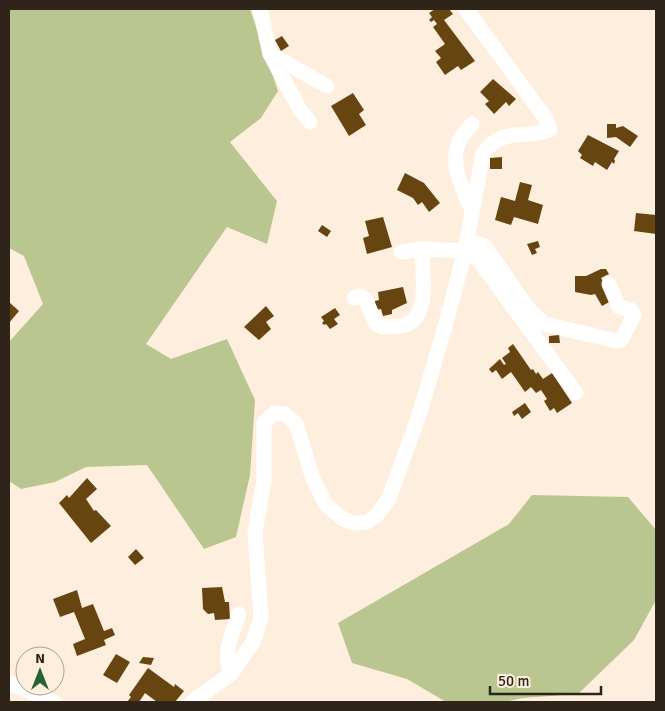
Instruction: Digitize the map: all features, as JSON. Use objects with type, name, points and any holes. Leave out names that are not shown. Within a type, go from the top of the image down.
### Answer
[{"type":"street","points":[[260,9],[270,54],[300,110],[310,122]]},
{"type":"street","points":[[192,702],[231,674],[253,642],[261,618],[255,533],[264,480],[264,423],[274,413],[285,414],[296,424],[313,479],[326,505],[342,519],[354,523],[367,522],[378,514],[389,498],[420,412],[466,245],[483,154],[490,142],[506,136],[550,130],[546,119],[466,9]]},
{"type":"street","points":[[270,54],[327,86]]},
{"type":"street","points":[[472,124],[458,143],[455,157],[458,175],[472,210]]},
{"type":"street","points":[[466,245],[576,394]]},
{"type":"street","points":[[401,252],[466,245],[485,246],[526,306],[544,324],[617,341],[622,339],[634,315],[631,310],[619,307],[609,284]]},
{"type":"street","points":[[354,298],[360,296],[364,299],[377,325],[385,328],[410,324],[418,316],[422,302],[422,249]]},
{"type":"street","points":[[231,674],[226,663],[228,648],[239,614]]},
{"type":"street","points":[[9,683],[54,702]]},
{"type":"green space","points":[[9,9],[250,9],[278,91],[261,118],[230,142],[277,201],[267,244],[227,227],[146,344],[171,359],[227,339],[255,400],[250,475],[236,537],[204,549],[147,465],[86,467],[55,482],[21,489],[9,481],[9,342],[43,304],[24,256],[9,248]]},
{"type":"green space","points":[[532,495],[628,497],[656,530],[656,600],[634,640],[578,694],[523,698],[505,702],[446,702],[407,679],[352,663],[338,623],[509,524]]},
{"type":"building","points":[[435,9],[449,9],[453,14],[444,20],[475,61],[461,70],[458,66],[445,75],[436,62],[441,58],[435,51],[445,44],[433,27],[437,24],[434,20],[431,22],[429,20],[432,17],[429,13]]},
{"type":"building","points":[[282,36],[289,46],[281,51],[275,40]]},
{"type":"building","points":[[493,79],[516,99],[509,106],[506,102],[494,114],[485,104],[489,101],[480,92]]},
{"type":"building","points":[[353,93],[364,110],[359,114],[366,125],[349,136],[331,106]]},
{"type":"building","points":[[607,124],[616,124],[616,128],[623,126],[638,136],[630,147],[616,137],[607,138]]},
{"type":"building","points":[[588,135],[619,151],[614,159],[614,164],[612,162],[607,170],[595,162],[593,166],[580,158],[582,155],[578,151]]},
{"type":"building","points":[[502,157],[502,169],[490,169],[490,158]]},
{"type":"building","points":[[405,173],[424,183],[440,203],[429,212],[422,202],[418,205],[413,198],[397,190]]},
{"type":"building","points":[[520,182],[532,185],[528,200],[543,205],[538,224],[514,217],[511,225],[495,220],[501,197],[515,201]]},
{"type":"building","points":[[636,213],[656,215],[656,234],[634,231]]},
{"type":"building","points":[[383,217],[392,247],[367,254],[363,238],[369,236],[365,221]]},
{"type":"building","points":[[322,225],[331,231],[327,237],[318,231]]},
{"type":"building","points":[[538,241],[540,247],[535,249],[537,253],[532,255],[527,244]]},
{"type":"building","points":[[601,269],[606,269],[609,274],[601,278],[613,300],[602,306],[595,294],[575,292],[575,276],[586,276]]},
{"type":"building","points":[[403,287],[407,303],[392,310],[392,314],[383,316],[381,309],[376,310],[375,301],[379,300],[378,292]]},
{"type":"building","points":[[9,302],[19,311],[9,323]]},
{"type":"building","points":[[266,306],[274,316],[266,322],[271,329],[259,340],[244,327]]},
{"type":"building","points":[[335,308],[340,315],[334,319],[338,324],[330,329],[326,324],[322,323],[324,321],[321,317]]},
{"type":"building","points":[[559,335],[560,343],[549,343],[549,336]]},
{"type":"building","points":[[513,344],[531,370],[533,369],[536,374],[538,372],[543,379],[552,373],[572,403],[557,413],[554,408],[550,411],[544,401],[547,399],[541,390],[536,393],[531,387],[525,392],[511,372],[502,379],[496,370],[492,373],[489,369],[500,359],[504,365],[506,364],[502,358],[510,352],[508,348]]},
{"type":"building","points":[[525,403],[531,412],[522,419],[518,413],[514,416],[512,412]]},
{"type":"building","points":[[87,478],[97,489],[86,499],[94,511],[96,510],[111,526],[91,543],[59,503],[67,495],[69,498]]},
{"type":"building","points":[[136,549],[144,558],[135,565],[128,557]]},
{"type":"building","points":[[222,587],[225,602],[229,602],[230,619],[215,620],[214,613],[208,614],[203,609],[202,588]]},
{"type":"building","points":[[77,590],[82,608],[93,604],[104,631],[112,628],[115,635],[104,640],[106,645],[77,656],[73,644],[85,639],[74,612],[60,617],[53,599]]},
{"type":"building","points":[[116,654],[130,662],[117,683],[103,675]]},
{"type":"building","points":[[143,657],[154,658],[151,665],[139,663]]},
{"type":"building","points":[[148,668],[174,687],[175,684],[184,691],[175,702],[157,702],[145,693],[139,702],[127,702],[131,697],[129,695]]}]
